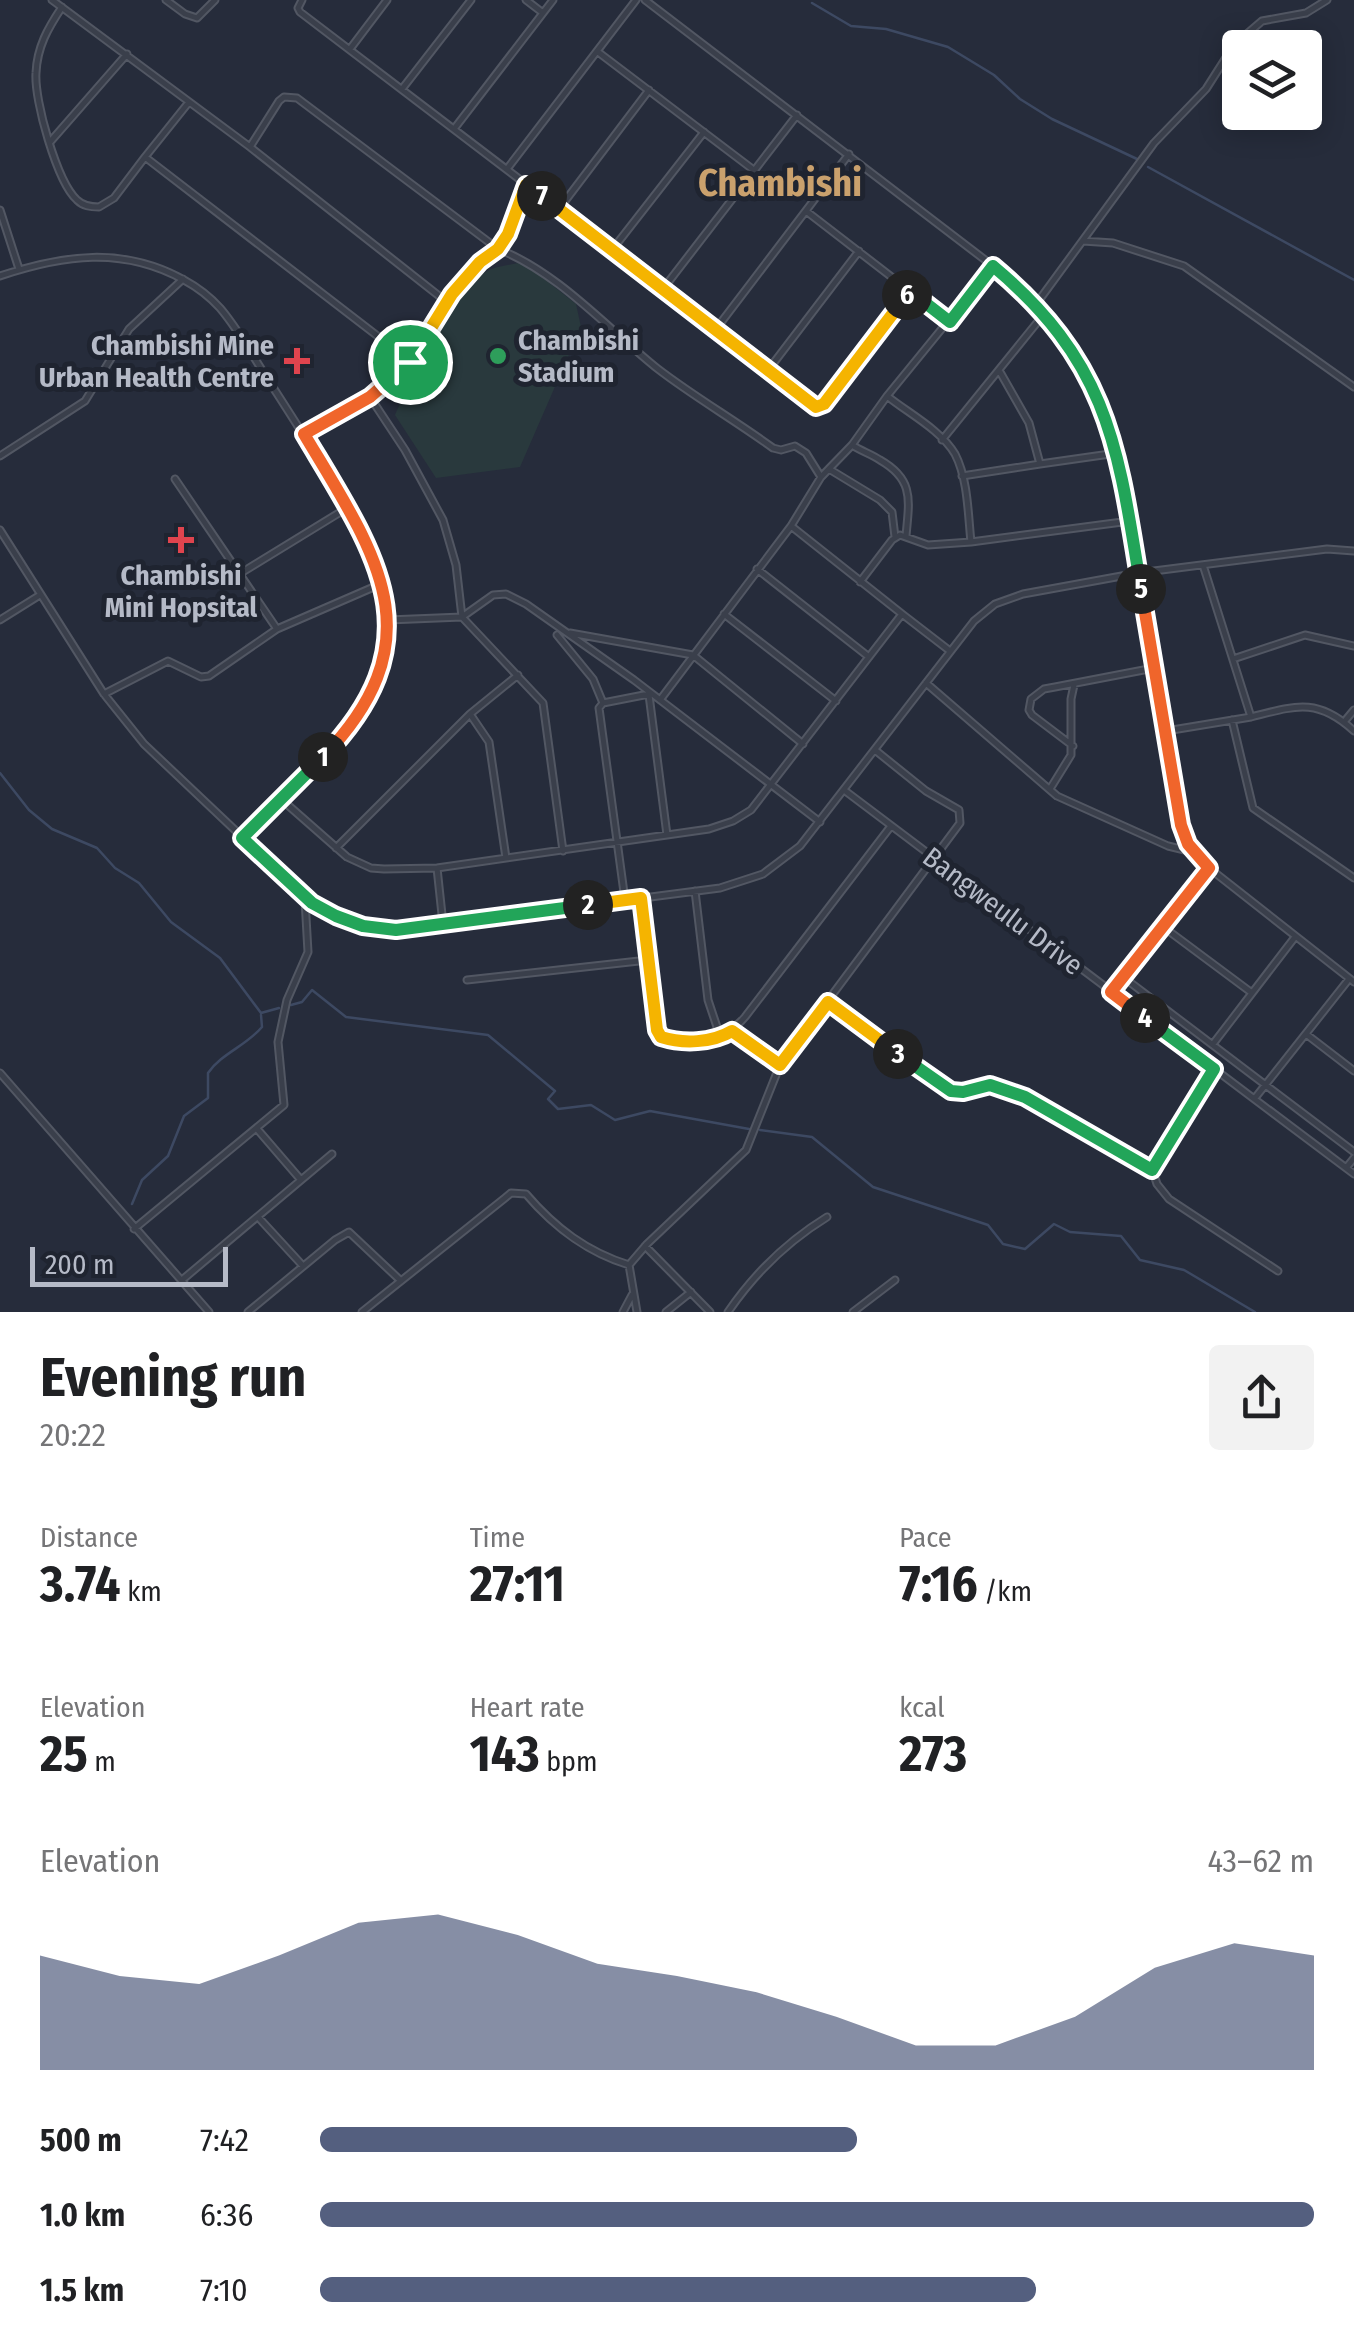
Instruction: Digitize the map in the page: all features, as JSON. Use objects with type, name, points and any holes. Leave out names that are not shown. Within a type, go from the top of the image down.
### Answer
[{"type":"street","points":[[52,0],[250,147],[448,304]]},
{"type":"street","points":[[166,0],[197,18],[215,0]]},
{"type":"street","points":[[302,0],[300,12],[821,407],[910,291]]},
{"type":"street","points":[[350,50],[387,0]]},
{"type":"street","points":[[402,88],[471,0]]},
{"type":"street","points":[[526,0],[543,13]]},
{"type":"street","points":[[454,129],[553,0]]},
{"type":"street","points":[[507,169],[636,0]]},
{"type":"street","points":[[646,0],[993,266],[1036,304],[1063,336],[1093,386],[1118,453],[1181,825],[1194,852],[1209,868],[1352,980],[1255,1099]]},
{"type":"street","points":[[1036,304],[1154,142],[1206,89],[1239,39],[1268,18],[1306,13],[1326,0]]},
{"type":"street","points":[[62,8],[43,37],[36,74],[38,100],[50,142],[74,198],[91,207],[107,204],[189,102]]},
{"type":"street","points":[[597,51],[755,171]]},
{"type":"street","points":[[50,142],[127,54]]},
{"type":"street","points":[[559,209],[648,90]]},
{"type":"street","points":[[250,147],[279,101],[284,97],[297,98],[498,249],[530,265],[602,318],[658,368],[773,448],[800,448],[821,477]]},
{"type":"street","points":[[664,289],[797,115]]},
{"type":"street","points":[[612,250],[704,132]]},
{"type":"street","points":[[716,329],[849,154]]},
{"type":"street","points":[[145,157],[410,362]]},
{"type":"street","points":[[304,434],[370,397],[410,362],[462,281],[498,249],[513,225],[526,185]]},
{"type":"street","points":[[0,210],[20,269]]},
{"type":"street","points":[[806,211],[950,322]]},
{"type":"street","points":[[1082,241],[1113,242],[1184,266],[1354,387]]},
{"type":"street","points":[[769,369],[859,250]]},
{"type":"street","points":[[0,276],[66,257],[106,256],[148,265],[183,279],[224,314],[304,434],[348,508],[383,583],[388,620],[380,668],[364,708],[351,728],[242,838]]},
{"type":"street","points":[[660,700],[791,526],[821,477],[852,445],[993,266]]},
{"type":"street","points":[[0,456],[84,401],[130,329],[183,279]]},
{"type":"street","points":[[942,440],[1044,314]]},
{"type":"street","points":[[1000,372],[1029,422],[1040,464]]},
{"type":"street","points":[[887,396],[954,454],[962,476],[971,542]]},
{"type":"street","points":[[370,397],[405,450],[443,520],[456,565],[462,617],[543,703],[563,851]]},
{"type":"street","points":[[852,445],[884,462],[906,482],[906,536]]},
{"type":"street","points":[[962,476],[1118,453]]},
{"type":"street","points":[[829,469],[880,500],[892,512],[896,537]]},
{"type":"street","points":[[175,479],[277,629]]},
{"type":"street","points":[[241,573],[348,508]]},
{"type":"street","points":[[860,582],[896,537],[906,536],[928,545],[1130,521]]},
{"type":"street","points":[[791,526],[950,651]]},
{"type":"street","points":[[0,530],[104,694],[144,744],[305,898],[363,926],[396,930],[736,885],[763,874],[800,846],[950,651],[984,612],[1008,598],[1138,573],[1328,549],[1354,551]]},
{"type":"street","points":[[1203,566],[1251,716]]},
{"type":"street","points":[[757,570],[870,658]]},
{"type":"street","points":[[104,694],[168,661],[201,678],[209,676],[277,629],[383,583]]},
{"type":"street","points":[[388,620],[462,617],[494,595],[506,594],[526,604],[560,633],[660,700],[820,822]]},
{"type":"street","points":[[0,620],[40,595]]},
{"type":"street","points":[[724,614],[836,702]]},
{"type":"street","points":[[281,799],[336,848],[371,868],[437,868],[616,844],[734,822],[751,810],[771,786],[902,614]]},
{"type":"street","points":[[560,633],[693,655],[804,744]]},
{"type":"street","points":[[560,633],[594,679],[603,703]]},
{"type":"street","points":[[1233,659],[1305,634],[1354,646]]},
{"type":"street","points":[[1073,746],[1032,715],[1028,704],[1044,690],[1154,668]]},
{"type":"street","points":[[336,848],[470,714],[519,674]]},
{"type":"street","points":[[926,683],[1050,790],[1168,846],[1194,852]]},
{"type":"street","points":[[1050,790],[1069,761],[1073,746],[1074,685]]},
{"type":"street","points":[[625,900],[599,708],[603,703],[650,694]]},
{"type":"street","points":[[650,694],[666,836]]},
{"type":"street","points":[[1166,732],[1307,705],[1344,722],[1354,732]]},
{"type":"street","points":[[1344,722],[1354,710]]},
{"type":"street","points":[[470,714],[489,742],[506,858]]},
{"type":"street","points":[[1232,720],[1253,808],[1354,878]]},
{"type":"street","points":[[629,1265],[746,1150],[780,1065],[960,823],[959,810],[926,791],[875,750]]},
{"type":"street","name":"Bangweulu Drive","points":[[844,790],[1354,1174]]},
{"type":"street","points":[[641,898],[658,1034],[672,1040],[693,1041],[720,1036],[732,1031],[891,826]]},
{"type":"street","points":[[437,868],[443,925]]},
{"type":"street","points":[[1111,992],[1209,868]]},
{"type":"street","points":[[695,890],[708,1000],[720,1036]]},
{"type":"street","points":[[134,1229],[282,1109],[285,1101],[278,1042],[286,1000],[308,952],[305,898]]},
{"type":"street","points":[[1162,926],[1252,994]]},
{"type":"street","points":[[1213,1044],[1296,938]]},
{"type":"street","points":[[468,980],[648,960]]},
{"type":"street","name":"Bangweulu Drive","points":[[1123,977],[1354,1155]]},
{"type":"street","points":[[828,1002],[947,1089],[963,1092],[990,1085],[1025,1097],[1152,1170],[1169,1199],[1278,1271]]},
{"type":"street","points":[[732,1031],[780,1065]]},
{"type":"street","points":[[1306,1034],[1354,1071]]},
{"type":"street","points":[[1152,1170],[1214,1069]]},
{"type":"street","points":[[0,1073],[208,1312]]},
{"type":"street","points":[[258,1130],[301,1180]]},
{"type":"street","points":[[182,1280],[332,1154]]},
{"type":"street","points":[[1346,1168],[1354,1155]]},
{"type":"street","points":[[362,1312],[504,1198],[519,1192],[526,1194],[561,1231],[598,1255],[629,1265]]},
{"type":"street","points":[[728,1312],[745,1287],[775,1257],[826,1216]]},
{"type":"street","points":[[258,1217],[303,1266]]},
{"type":"street","points":[[248,1312],[348,1232],[401,1281]]},
{"type":"street","points":[[645,1246],[710,1312]]},
{"type":"street","points":[[629,1265],[637,1312]]},
{"type":"street","points":[[853,1312],[894,1280]]},
{"type":"street","points":[[624,1312],[634,1292]]},
{"type":"street","points":[[666,1312],[691,1292]]},
{"type":"shaded area","name":"Chambishi Stadium","points":[[523,262],[576,304],[581,327],[520,467],[436,478],[395,415],[435,338],[473,282],[493,269]]},
{"type":"waterway","points":[[812,3],[851,26],[886,29],[948,47],[994,75],[1020,99],[1052,119],[1137,159]]},
{"type":"waterway","points":[[1148,167],[1354,280]]},
{"type":"waterway","points":[[0,773],[29,810],[52,829],[97,848],[115,868],[139,883],[171,922],[220,958],[261,1013],[279,1008]]},
{"type":"waterway","points":[[291,1005],[302,1002],[312,990],[346,1017],[488,1035],[555,1091],[548,1099],[558,1109],[591,1105],[615,1120],[650,1111],[749,1129]]},
{"type":"waterway","points":[[132,1204],[142,1180],[168,1156],[184,1116],[208,1098],[208,1073],[262,1027],[261,1015]]},
{"type":"waterway","points":[[760,1130],[812,1137],[873,1187],[988,1225],[1003,1244],[1025,1249],[1054,1224],[1070,1232],[1121,1236],[1140,1260],[1184,1270],[1255,1312]]},
{"type":"place","name":"Chambishi Stadium","points":[[498,356]]},
{"type":"place","name":"Chambishi Mine Urban Health Centre","points":[[297,361]]},
{"type":"place","name":"Chambishi Mini Hopsital","points":[[181,540]]},
{"type":"district","name":"Chambishi","points":[[780,183]]},
{"type":"route","points":[[526,185],[816,407],[824,404],[910,291],[950,322],[993,266],[1036,304],[1063,336],[1093,386],[1118,453],[1181,825],[1188,844],[1209,868],[1111,992],[1214,1069],[1152,1170],[1025,1097],[990,1085],[963,1092],[947,1089],[828,1002],[780,1065],[732,1031],[706,1040],[661,1037],[641,898],[443,925],[381,929],[350,922],[312,903],[242,838],[351,728],[374,684],[386,638],[388,612],[383,583],[348,508],[304,434],[370,397],[410,362],[452,294],[508,234],[526,185]]}]
